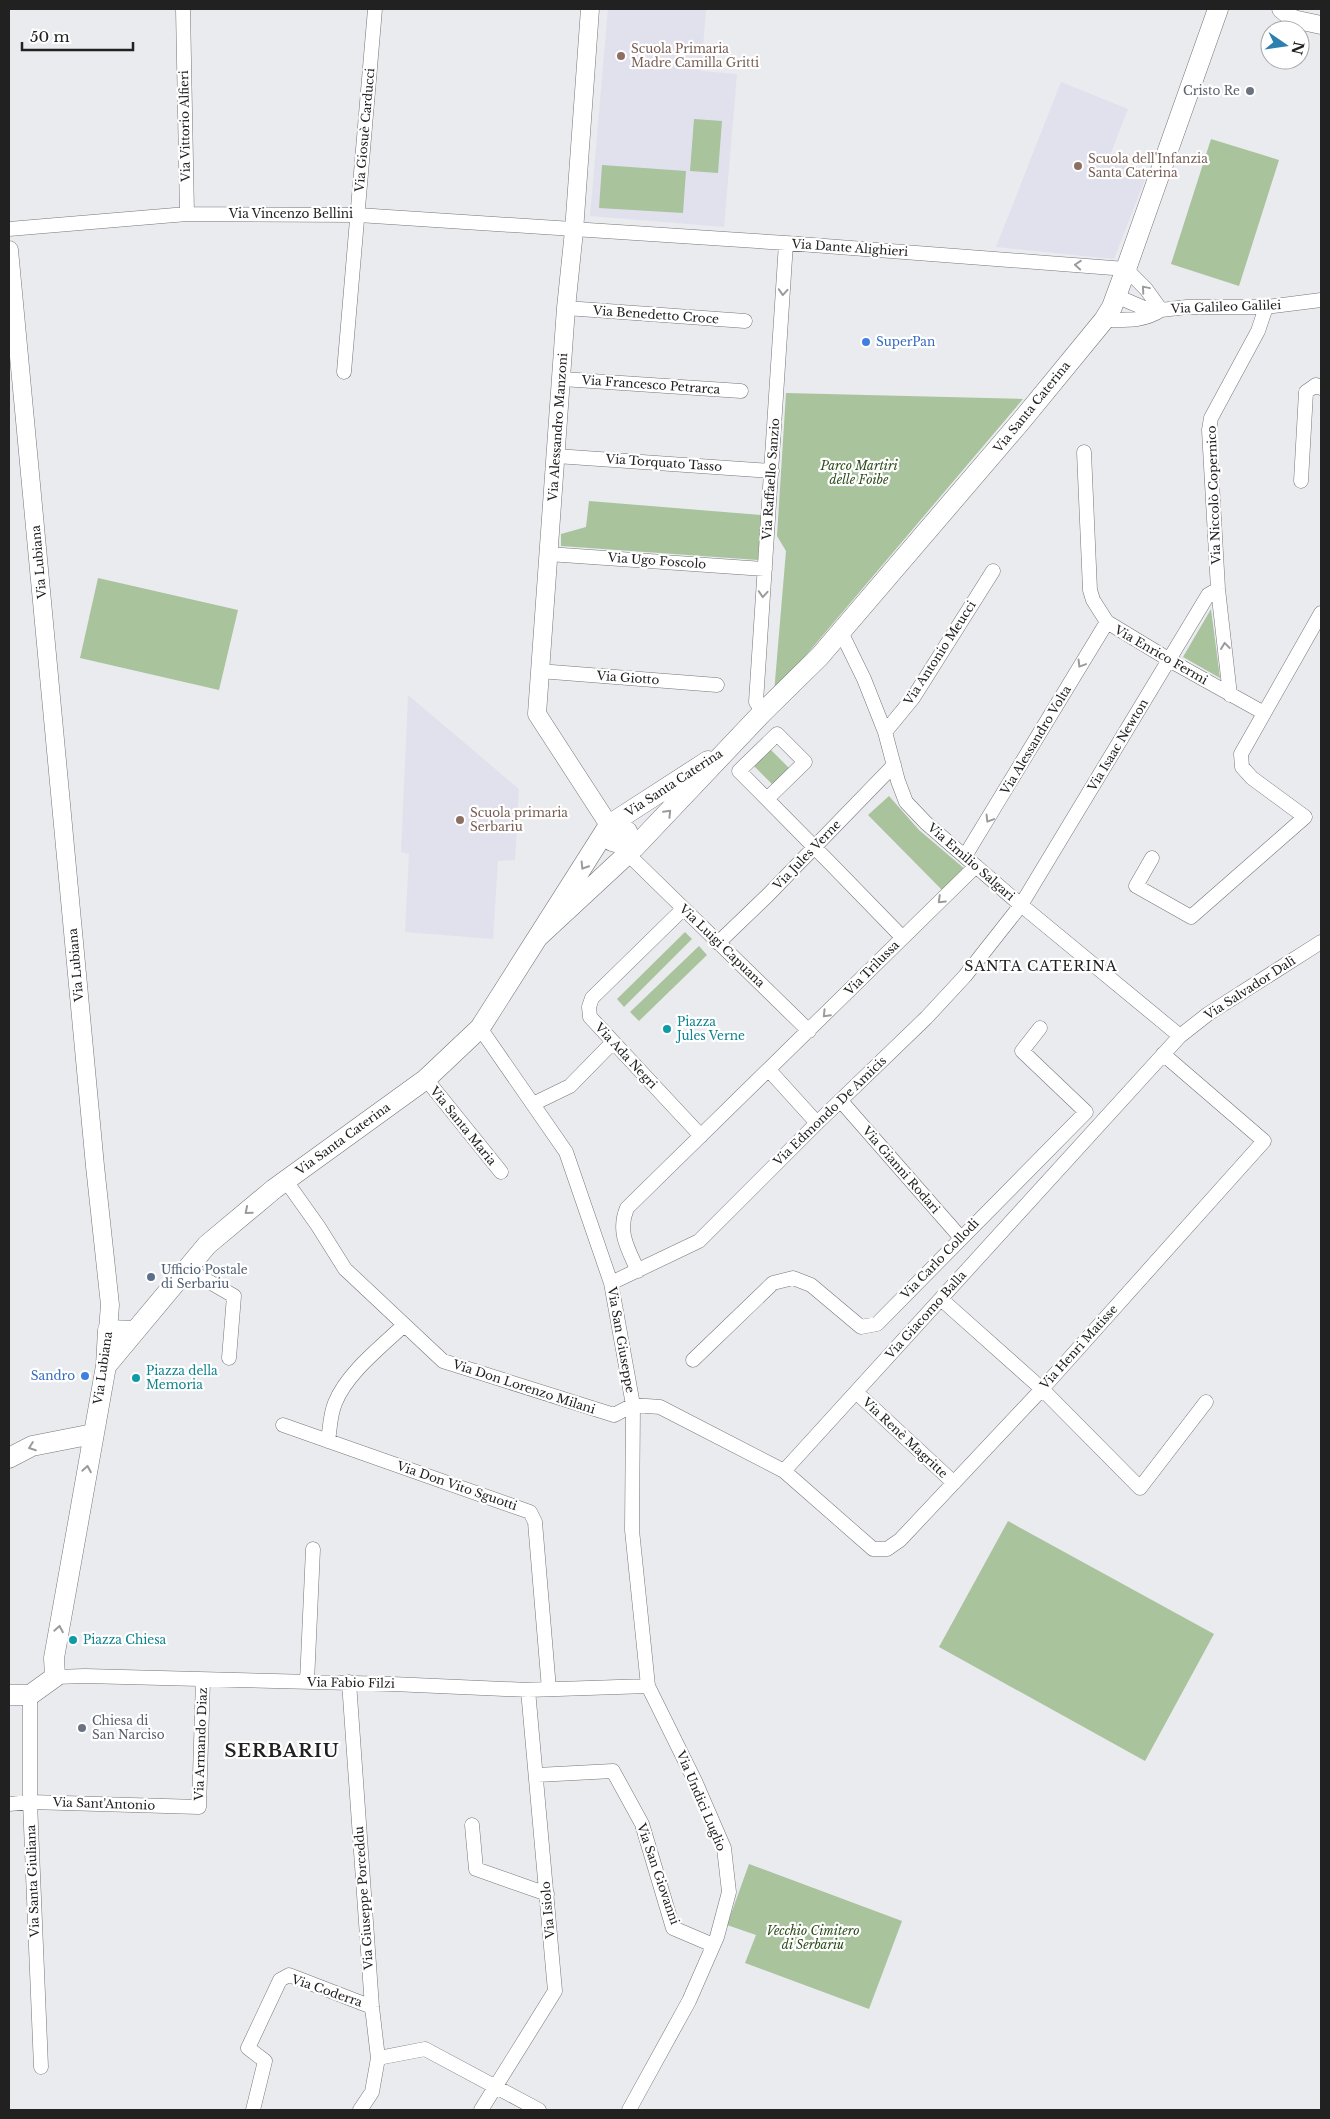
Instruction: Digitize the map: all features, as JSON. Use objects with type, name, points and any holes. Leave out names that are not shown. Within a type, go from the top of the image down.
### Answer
[{"type":"main road","name":"Via Santa Caterina","points":[[538,937],[635,854],[763,712],[820,656],[1022,420],[1104,320],[1116,296],[1126,269],[1218,9]]},
{"type":"main road","name":"Via Santa Caterina","points":[[106,1366],[207,1245],[286,1181],[426,1079],[480,1028],[503,981],[538,937],[609,825],[738,740]]},
{"type":"main road","points":[[108,1330],[135,1331]]},
{"type":"main road","name":"Via Lubiana","points":[[55,1677],[54,1658],[92,1434],[106,1366],[108,1330]]},
{"type":"main road","points":[[9,1458],[32,1446],[92,1434]]},
{"type":"main road","points":[[9,1695],[30,1695],[55,1677]]},
{"type":"street","name":"Via Vittorio Alfieri","points":[[183,9],[187,214]]},
{"type":"street","name":"Via Giosuè Carducci","points":[[344,372],[375,9]]},
{"type":"street","name":"Via Alessandro Manzoni","points":[[590,9],[574,231],[566,308],[537,714],[609,825]]},
{"type":"street","points":[[1281,9],[1293,19],[1321,25]]},
{"type":"street","name":"Via Vincenzo Bellini","points":[[9,229],[187,214],[358,215],[574,231]]},
{"type":"street","name":"Via Dante Alighieri","points":[[574,231],[786,244],[1126,269]]},
{"type":"street","name":"Via Raffaello Sanzio","points":[[763,712],[756,702],[786,244]]},
{"type":"street","name":"Via Lubiana","points":[[9,250],[94,1156],[110,1305],[108,1330]]},
{"type":"street","name":"Via Galileo Galilei","points":[[1126,269],[1146,289],[1161,310]]},
{"type":"street","name":"Via Galileo Galilei","points":[[1116,296],[1144,308],[1161,310],[1187,307],[1266,307],[1321,300]]},
{"type":"street","name":"Via Niccolò Copernico","points":[[1230,695],[1218,589],[1209,430],[1211,418],[1258,331],[1266,307]]},
{"type":"street","name":"Via Benedetto Croce","points":[[566,308],[745,322]]},
{"type":"street","name":"Via Galileo Galilei","points":[[1104,320],[1135,320],[1152,316],[1161,310]]},
{"type":"street","name":"Via Francesco Petrarca","points":[[562,379],[741,391]]},
{"type":"street","points":[[1301,481],[1306,392],[1316,385],[1321,388]]},
{"type":"street","name":"Via Enrico Fermi","points":[[1084,452],[1090,590],[1093,600],[1107,622],[1170,661],[1264,712]]},
{"type":"street","name":"Via Torquato Tasso","points":[[556,456],[772,470]]},
{"type":"street","name":"Via Ugo Foscolo","points":[[548,554],[765,569]]},
{"type":"street","name":"Via Antonio Meucci","points":[[885,732],[913,698],[993,571]]},
{"type":"street","name":"Via Isaac Newton","points":[[1021,905],[1170,661],[1208,595],[1218,589]]},
{"type":"street","points":[[1152,858],[1136,886],[1191,917],[1305,817],[1252,778],[1242,767],[1241,754],[1321,613]]},
{"type":"street","name":"Via Alessandro Volta","points":[[965,856],[1107,622]]},
{"type":"street","name":"Via Emilio Salgari","points":[[841,632],[864,679],[885,732],[906,802],[926,824],[1180,1036]]},
{"type":"street","name":"Via Giotto","points":[[539,671],[717,685]]},
{"type":"street","points":[[767,799],[805,762],[777,734],[739,771],[902,938]]},
{"type":"street","name":"Via Jules Verne","points":[[718,943],[894,765]]},
{"type":"street","points":[[609,825],[612,842],[635,854]]},
{"type":"street","name":"Via Luigi Capuana","points":[[635,854],[683,909],[809,1031]]},
{"type":"street","name":"Via Trilussa","points":[[638,1271],[624,1236],[622,1219],[627,1208],[976,866]]},
{"type":"street","name":"Via Edmondo De Amicis","points":[[611,1283],[699,1241],[926,1018],[965,976],[1021,905]]},
{"type":"street","name":"Via Ada Negri","points":[[683,909],[592,998],[590,1017],[612,1043],[701,1136]]},
{"type":"street","name":"Via Salvador Dalì","points":[[1180,1036],[1208,1014],[1321,942]]},
{"type":"street","name":"Via San Giuseppe","points":[[480,1028],[566,1152],[611,1283],[633,1406],[632,1530],[648,1686]]},
{"type":"street","name":"Via Carlo Collodi","points":[[693,1360],[774,1283],[793,1278],[811,1284],[861,1327],[877,1324],[1086,1112],[1022,1051],[1040,1028]]},
{"type":"street","name":"Via Giacomo Balla","points":[[784,1471],[1180,1036]]},
{"type":"street","points":[[533,1104],[570,1086],[612,1043]]},
{"type":"street","name":"Via Henri Matisse","points":[[784,1471],[873,1549],[887,1549],[900,1540],[1042,1389],[1264,1141],[1163,1054]]},
{"type":"street","points":[[769,1070],[817,1123]]},
{"type":"street","name":"Via Santa Maria","points":[[426,1079],[501,1172]]},
{"type":"street","name":"Via Gianni Rodari","points":[[841,1101],[960,1238]]},
{"type":"street","name":"Via Don Lorenzo Milani","points":[[286,1181],[345,1268],[443,1361],[614,1416],[633,1406]]},
{"type":"street","points":[[187,1269],[234,1296],[229,1358]]},
{"type":"street","points":[[941,1299],[1042,1389],[1140,1488],[1206,1402]]},
{"type":"street","points":[[328,1441],[331,1418],[336,1402],[347,1381],[404,1324]]},
{"type":"street","name":"Via Renè Magritte","points":[[856,1392],[954,1483]]},
{"type":"street","points":[[633,1406],[660,1406],[784,1471]]},
{"type":"street","name":"Via Don Vito Sguotti","points":[[283,1425],[530,1512],[535,1522],[549,1690]]},
{"type":"street","points":[[307,1682],[313,1549]]},
{"type":"street","name":"Via Fabio Filzi","points":[[55,1677],[349,1682],[528,1690],[648,1686]]},
{"type":"street","name":"Via Armando Diaz","points":[[198,1807],[203,1680]]},
{"type":"street","name":"Via Giuseppe Porceddu","points":[[349,1682],[372,2007],[378,2058],[372,2092],[360,2110]]},
{"type":"street","name":"Via Undici Luglio","points":[[628,2110],[689,2001],[713,1945],[729,1892],[724,1848],[695,1781],[648,1686]]},
{"type":"street","name":"Via Isiolo","points":[[481,2110],[555,1991],[528,1690]]},
{"type":"street","name":"Via Santa Giuliana","points":[[30,1695],[30,1802],[41,2067]]},
{"type":"street","name":"Via San Giovanni","points":[[537,1775],[614,1771],[642,1824],[674,1928],[713,1945]]},
{"type":"street","name":"Via Sant'Antonio","points":[[9,1804],[30,1802],[198,1807]]},
{"type":"street","points":[[472,1825],[476,1869],[546,1894]]},
{"type":"street","name":"Via Coderra","points":[[254,2110],[265,2062],[248,2048],[280,1980],[289,1975],[372,2007]]},
{"type":"street","points":[[378,2058],[425,2049],[539,2110]]},
{"type":"shaded area","points":[[608,9],[706,9],[701,71],[737,74],[724,227],[590,216]]},
{"type":"shaded area","name":"Scuola dell'Infanzia Santa Caterina","points":[[1061,82],[1128,109],[1109,158],[1147,174],[1114,259],[996,247]]},
{"type":"shaded area","name":"Scuola primaria Serbariu","points":[[408,695],[519,789],[515,860],[498,861],[493,939],[405,932],[409,854],[401,852]]},
{"type":"green space","points":[[694,119],[722,121],[718,173],[690,171]]},
{"type":"green space","points":[[1211,139],[1279,160],[1239,286],[1171,264]]},
{"type":"green space","points":[[602,165],[686,171],[683,213],[599,208]]},
{"type":"green space","name":"Parco Martiri delle Foibe","points":[[786,393],[1023,399],[774,693],[786,551],[777,536]]},
{"type":"green space","points":[[589,501],[761,515],[758,560],[561,546],[561,534],[586,527]]},
{"type":"green space","points":[[98,578],[238,610],[219,690],[80,658]]},
{"type":"green space","points":[[1211,609],[1220,678],[1183,657]]},
{"type":"green space","points":[[769,748],[791,770],[774,786],[752,764]]},
{"type":"green space","points":[[889,796],[919,830],[966,870],[942,890],[868,815]]},
{"type":"green space","points":[[685,932],[692,939],[624,1007],[617,999]]},
{"type":"green space","points":[[699,946],[707,955],[639,1021],[630,1012]]},
{"type":"green space","points":[[1008,1521],[1214,1634],[1145,1761],[939,1647]]},
{"type":"green space","name":"Vecchio Cimitero di Serbariu","points":[[749,1864],[902,1921],[869,2009],[745,1963],[756,1935],[727,1925]]},
{"type":"place","name":"Scuola Primaria Madre Camilla Gritti","points":[[621,56]]},
{"type":"place","name":"Cristo Re","points":[[1250,91]]},
{"type":"place","name":"Scuola dell'Infanzia Santa Caterina","points":[[1078,166]]},
{"type":"place","name":"SuperPan","points":[[866,342]]},
{"type":"place","name":"Scuola primaria Serbariu","points":[[460,820]]},
{"type":"place","name":"Piazza Jules Verne","points":[[667,1029]]},
{"type":"place","name":"Ufficio Postale di Serbariu","points":[[151,1277]]},
{"type":"place","name":"Sandro","points":[[85,1376]]},
{"type":"place","name":"Piazza della Memoria","points":[[136,1378]]},
{"type":"place","name":"Piazza Chiesa","points":[[73,1640]]},
{"type":"place","name":"Chiesa di San Narciso","points":[[82,1728]]},
{"type":"district","name":"SANTA CATERINA","points":[[1041,966]]},
{"type":"district","name":"SERBARIU","points":[[282,1751]]}]
